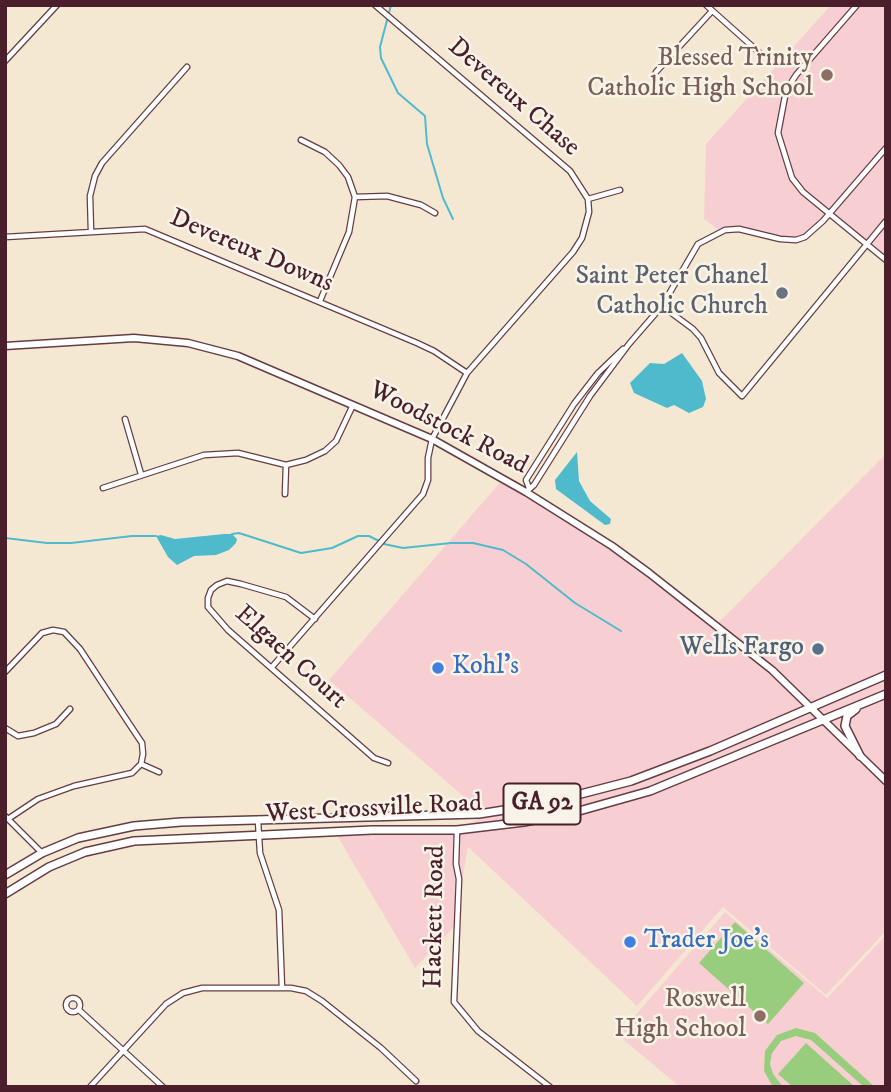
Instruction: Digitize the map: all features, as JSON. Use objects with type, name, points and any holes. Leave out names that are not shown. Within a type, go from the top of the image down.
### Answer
[{"type":"main road","name":"GA 92","points":[[810,708],[886,675]]},
{"type":"main road","name":"GA 92","points":[[822,719],[886,694]]},
{"type":"main road","points":[[860,756],[845,726],[848,716],[863,703]]},
{"type":"main road","name":"West Crossville Road","points":[[5,875],[42,853],[78,838],[134,827],[181,822],[479,814],[542,804],[631,782],[810,708]]},
{"type":"main road","name":"West Crossville Road","points":[[5,894],[50,867],[85,852],[134,841],[372,830],[457,830],[579,811],[649,791],[822,719]]},
{"type":"street","points":[[5,61],[57,5]]},
{"type":"street","name":"Devereux Chase","points":[[375,5],[570,171],[588,199]]},
{"type":"street","points":[[706,5],[762,55]]},
{"type":"street","points":[[857,5],[796,75],[786,91],[780,111],[778,133],[792,178],[803,192],[886,260]]},
{"type":"street","points":[[656,72],[712,11]]},
{"type":"street","points":[[91,231],[92,186],[102,163],[187,67]]},
{"type":"street","points":[[301,140],[325,152],[339,165],[348,177],[355,197],[349,232],[320,301]]},
{"type":"street","points":[[629,344],[605,365],[574,404],[526,480],[527,490],[534,485],[581,409],[629,344],[662,306],[694,251],[705,239],[726,230],[739,229],[796,240],[815,230],[886,148]]},
{"type":"street","points":[[272,667],[424,495],[432,439],[467,373],[573,251],[586,227],[588,199],[620,190]]},
{"type":"street","points":[[355,197],[387,196],[421,205],[435,213]]},
{"type":"street","points":[[662,306],[701,338],[719,373],[742,397],[886,221]]},
{"type":"street","name":"Devereux Downs","points":[[5,237],[145,229],[434,351],[467,373]]},
{"type":"street","name":"Woodstock Road","points":[[5,346],[134,338],[188,343],[238,356],[432,439],[527,490],[649,573],[749,650],[886,781]]},
{"type":"street","points":[[103,488],[204,455],[238,453],[286,465],[306,460],[325,451],[336,441],[353,404]]},
{"type":"street","points":[[125,419],[141,474]]},
{"type":"street","points":[[285,494],[286,465]]},
{"type":"street","name":"Elgaen Court","points":[[315,619],[286,597],[241,584],[227,581],[211,590],[208,607],[214,616],[374,758],[388,763]]},
{"type":"street","points":[[5,672],[42,633],[53,630],[69,635],[142,743],[141,764],[128,774],[74,786],[38,799],[7,817],[42,853]]},
{"type":"street","points":[[5,728],[18,736],[34,733],[56,724],[70,709]]},
{"type":"street","points":[[141,764],[159,772]]},
{"type":"street","points":[[258,821],[260,853],[279,910],[282,988]]},
{"type":"street","name":"Hackett Road","points":[[457,830],[456,864],[460,879],[454,1002],[478,1031],[533,1071],[550,1087]]},
{"type":"street","points":[[90,1087],[166,1004],[183,993],[202,989],[282,988],[299,989],[314,995],[416,1081]]},
{"type":"street","points":[[79,1010],[163,1087]]},
{"type":"shaded area","name":"Blessed Trinity Catholic High School","points":[[831,5],[886,5],[886,260],[831,213],[815,230],[796,240],[737,229],[721,232],[704,219],[706,144]]},
{"type":"shaded area","points":[[886,454],[886,931],[826,995],[723,907],[637,1006],[468,847],[454,927],[415,968],[335,832],[452,831],[486,816],[329,680],[503,479],[571,519],[714,627]]},
{"type":"shaded area","name":"Roswell High School","points":[[725,912],[827,998],[886,935],[886,1087],[680,1087],[618,1035]]},
{"type":"green space","points":[[735,922],[804,983],[768,1024],[699,963]]},
{"type":"green space","points":[[796,1028],[815,1033],[875,1087],[864,1087],[811,1040],[796,1036],[781,1041],[772,1053],[770,1064],[773,1074],[783,1087],[773,1087],[764,1071],[765,1051],[777,1035]]},
{"type":"green space","points":[[806,1043],[855,1087],[793,1087],[778,1074]]},
{"type":"water","points":[[682,353],[702,381],[706,399],[703,407],[689,413],[674,405],[667,408],[634,393],[630,383],[650,363],[664,364]]},
{"type":"water","points":[[577,452],[579,481],[590,501],[611,519],[610,524],[605,525],[556,489],[555,480]]},
{"type":"water","points":[[232,534],[237,539],[229,550],[216,555],[194,556],[177,565],[168,557],[156,536],[175,539]]},
{"type":"waterway","points":[[391,5],[380,47],[381,58],[398,93],[425,116],[427,144],[443,198],[453,219]]},
{"type":"waterway","points":[[232,534],[239,533],[301,553],[332,548],[358,536],[369,536],[379,541]]},
{"type":"waterway","points":[[5,538],[71,543],[156,536]]},
{"type":"waterway","points":[[384,544],[403,548],[473,543],[503,550],[526,564],[575,603],[621,631]]},
{"type":"place","name":"Blessed Trinity Catholic High School","points":[[827,75]]},
{"type":"place","name":"Saint Peter Chanel Catholic Church","points":[[782,293]]},
{"type":"place","name":"Wells Fargo","points":[[818,649]]},
{"type":"place","name":"Kohl's","points":[[438,668]]},
{"type":"place","name":"Trader Joe's","points":[[630,942]]},
{"type":"place","name":"Roswell High School","points":[[760,1016]]}]
